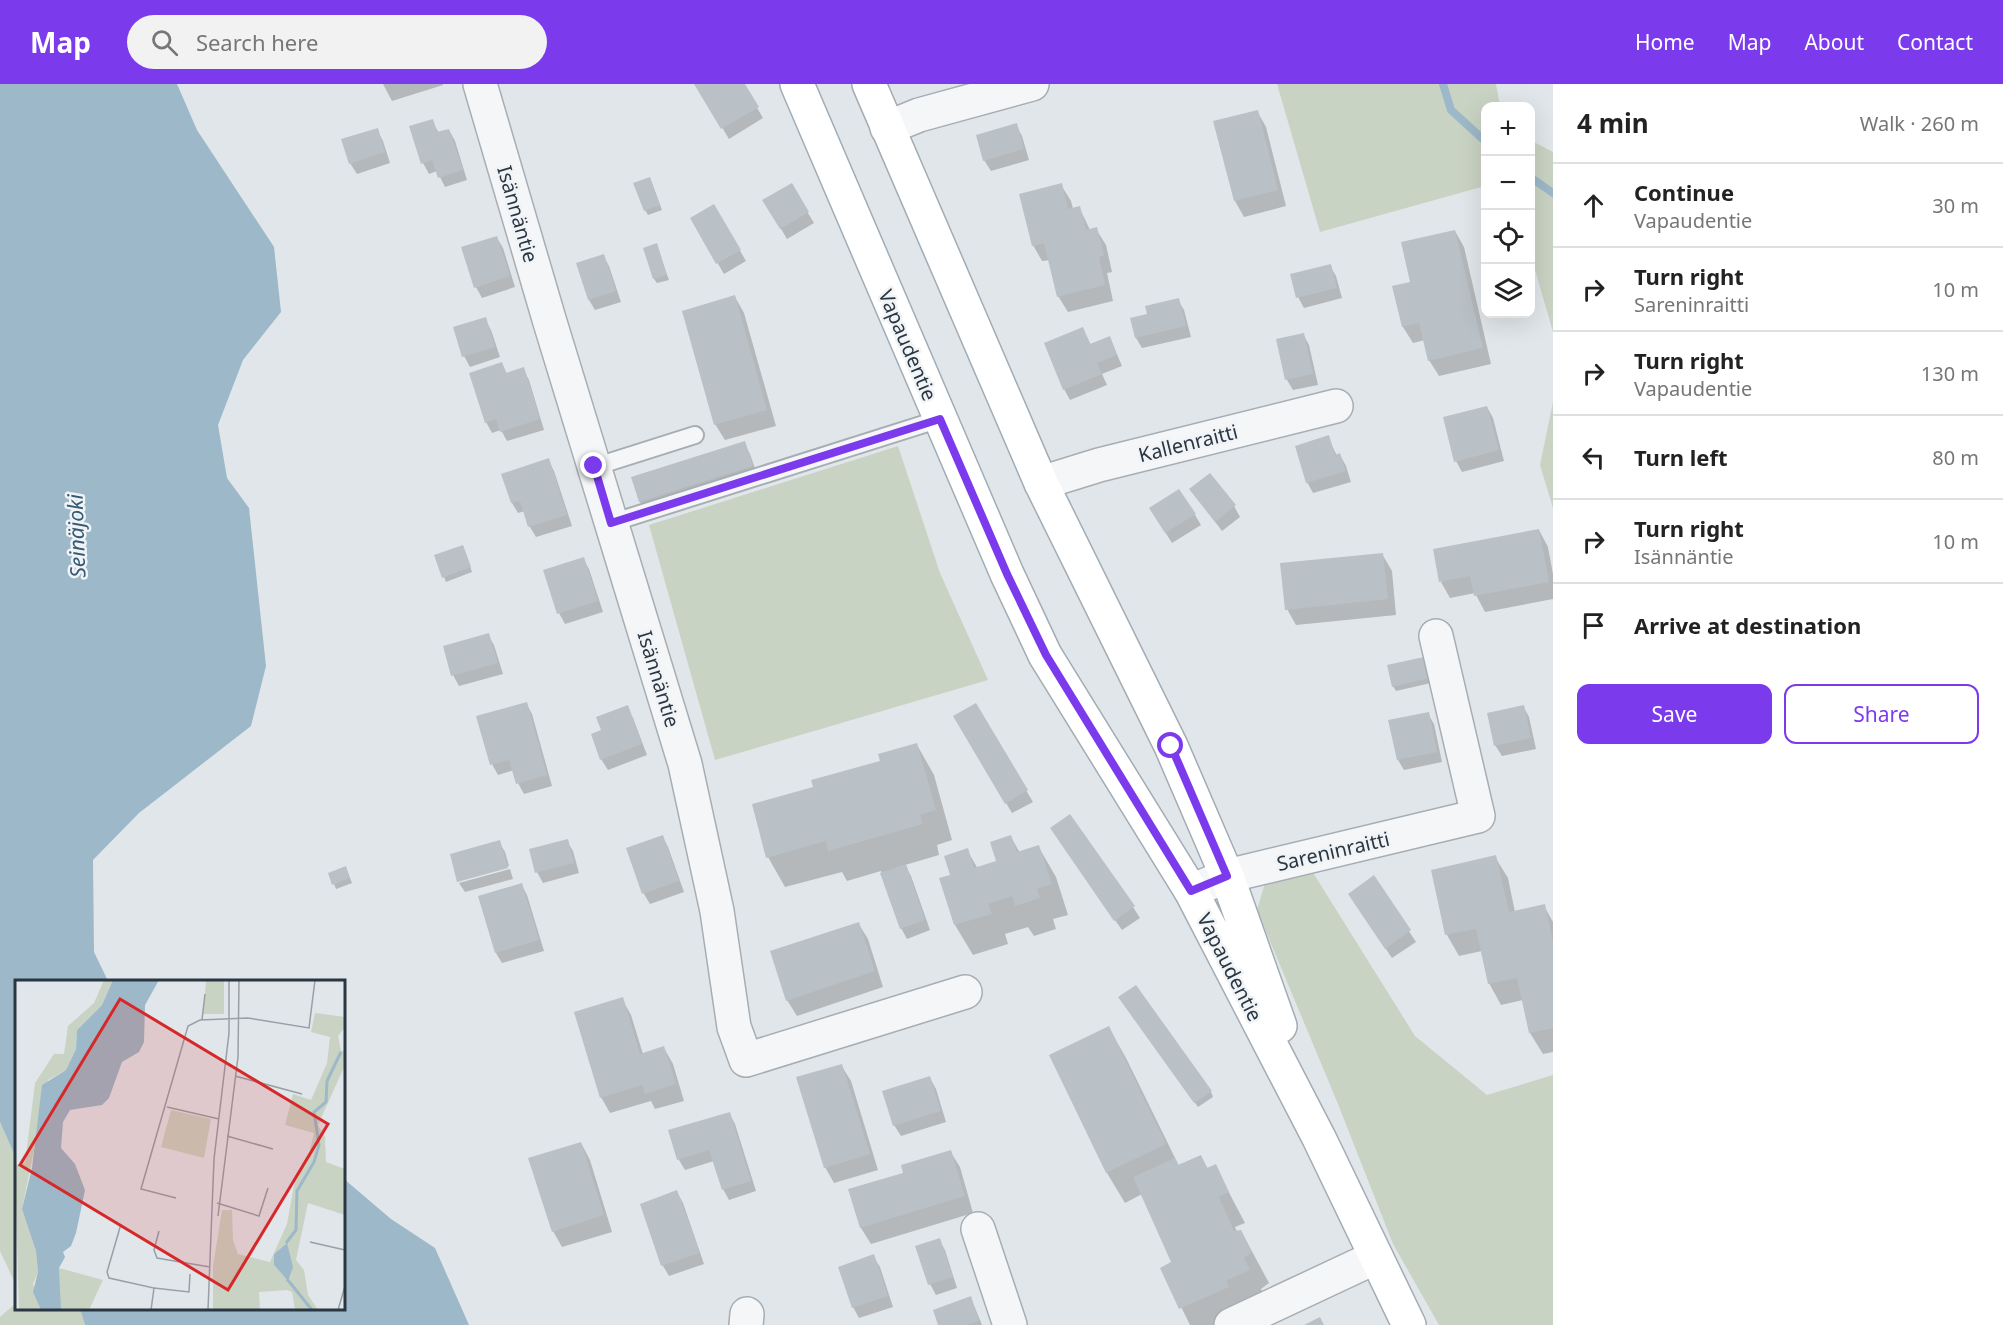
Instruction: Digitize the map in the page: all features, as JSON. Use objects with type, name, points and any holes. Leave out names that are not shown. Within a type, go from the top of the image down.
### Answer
[{"type":"main road","name":"Vapaudentie","points":[[797,84],[1007,574],[1046,655],[1191,891],[1319,1138],[1409,1325]]},
{"type":"main road","name":"Vapaudentie","points":[[869,84],[1041,483],[1171,746],[1227,876],[1319,1138]]},
{"type":"street","name":"Isännäntie","points":[[480,84],[685,764],[717,911],[734,1027],[746,1060],[965,993]]},
{"type":"street","points":[[887,128],[919,115],[1032,84]]},
{"type":"street","name":"Kallenraitti","points":[[1041,483],[1098,465],[1336,406]]},
{"type":"street","name":"Sareninraitti","points":[[1191,891],[1227,876],[1478,816],[1436,636]]},
{"type":"street","points":[[978,1229],[1010,1325]]},
{"type":"street","points":[[1231,1325],[1376,1257]]},
{"type":"lane","points":[[611,523],[940,419]]},
{"type":"lane","points":[[594,466],[695,435]]},
{"type":"green space","points":[[1277,84],[1496,84],[1499,102],[1481,102],[1481,187],[1320,232]]},
{"type":"green space","points":[[1535,143],[1553,152],[1553,332],[1535,270]]},
{"type":"green space","points":[[1553,402],[1553,508],[1540,465]]},
{"type":"green space","points":[[898,446],[940,573],[988,680],[715,760],[649,525]]},
{"type":"green space","points":[[1312,871],[1415,1036],[1487,1095],[1553,1075],[1553,1325],[1439,1325],[1393,1244],[1338,1104],[1257,910],[1265,883]]},
{"type":"green space","points":[[0,1122],[15,1156],[15,1283],[0,1251]]},
{"type":"green space","points":[[15,1304],[15,1310],[80,1310],[85,1325],[0,1325],[0,1317]]},
{"type":"water","name":"Seinäjoki","points":[[0,84],[177,84],[197,130],[274,247],[281,312],[243,360],[218,425],[227,478],[249,508],[266,666],[251,726],[139,813],[93,860],[94,952],[108,980],[15,980],[15,1156],[0,1122]]},
{"type":"water","points":[[345,1180],[391,1219],[435,1248],[469,1325],[85,1325],[80,1310],[345,1310]]},
{"type":"building","points":[[694,84],[745,84],[759,107],[721,129]]},
{"type":"building","points":[[1258,110],[1278,190],[1234,201],[1213,121]]},
{"type":"building","points":[[433,119],[437,132],[449,129],[463,170],[438,178],[432,160],[421,164],[409,126]]},
{"type":"building","points":[[1017,123],[1024,149],[983,161],[976,135]]},
{"type":"building","points":[[378,128],[385,152],[349,164],[341,139]]},
{"type":"building","points":[[650,177],[660,205],[644,211],[633,183]]},
{"type":"building","points":[[792,183],[809,212],[780,229],[762,200]]},
{"type":"building","points":[[1062,183],[1068,209],[1080,206],[1086,230],[1097,227],[1104,255],[1099,257],[1105,285],[1057,297],[1044,243],[1032,246],[1019,194]]},
{"type":"building","points":[[714,204],[741,250],[716,264],[690,218]]},
{"type":"building","points":[[1455,230],[1483,348],[1428,361],[1419,323],[1402,327],[1392,286],[1410,282],[1401,242]]},
{"type":"building","points":[[497,236],[510,276],[474,288],[461,247]]},
{"type":"building","points":[[657,243],[667,275],[653,279],[643,248]]},
{"type":"building","points":[[604,254],[616,291],[588,300],[576,263]]},
{"type":"building","points":[[1331,264],[1337,288],[1296,298],[1290,274]]},
{"type":"building","points":[[735,295],[767,410],[714,425],[682,311]]},
{"type":"building","points":[[1179,298],[1186,326],[1135,338],[1130,318],[1147,314],[1145,306]]},
{"type":"building","points":[[486,317],[495,347],[462,357],[453,327]]},
{"type":"building","points":[[1083,327],[1090,344],[1110,336],[1117,355],[1097,363],[1102,374],[1063,390],[1044,343]]},
{"type":"building","points":[[1304,333],[1313,374],[1285,380],[1276,339]]},
{"type":"building","points":[[502,362],[506,373],[524,367],[540,419],[500,432],[496,419],[485,423],[469,373]]},
{"type":"building","points":[[1487,406],[1499,450],[1454,462],[1443,417]]},
{"type":"building","points":[[1329,435],[1335,455],[1340,453],[1346,471],[1306,483],[1295,446]]},
{"type":"building","points":[[745,441],[753,466],[639,502],[631,477]]},
{"type":"building","points":[[549,458],[567,515],[528,527],[520,501],[511,503],[501,474]]},
{"type":"building","points":[[1210,473],[1236,505],[1215,522],[1189,489]]},
{"type":"building","points":[[1179,489],[1196,514],[1165,533],[1149,508]]},
{"type":"building","points":[[1539,529],[1549,582],[1474,596],[1470,576],[1439,582],[1433,549]]},
{"type":"building","points":[[463,545],[471,567],[442,578],[434,555]]},
{"type":"building","points":[[1383,553],[1388,599],[1285,610],[1280,563]]},
{"type":"building","points":[[584,557],[598,601],[557,614],[543,570]]},
{"type":"building","points":[[489,633],[498,663],[451,676],[443,646]]},
{"type":"building","points":[[1424,657],[1429,678],[1392,687],[1387,665]]},
{"type":"building","points":[[527,702],[547,775],[516,784],[509,760],[490,765],[476,716]]},
{"type":"building","points":[[976,703],[1028,790],[1005,804],[953,716]]},
{"type":"building","points":[[628,705],[642,744],[600,760],[591,734],[601,730],[596,717]]},
{"type":"building","points":[[1524,705],[1531,738],[1494,746],[1487,713]]},
{"type":"building","points":[[1429,712],[1437,752],[1397,760],[1388,720]]},
{"type":"building","points":[[917,743],[936,810],[920,815],[923,824],[828,851],[826,841],[766,858],[752,804],[813,787],[811,780],[880,761],[878,754]]},
{"type":"building","points":[[1070,814],[1135,906],[1114,921],[1050,828]]},
{"type":"building","points":[[663,835],[679,881],[642,894],[626,848]]},
{"type":"building","points":[[1011,835],[1017,852],[1039,845],[1052,884],[1037,889],[1040,898],[1015,906],[1012,896],[988,904],[992,914],[954,925],[939,878],[950,875],[944,856],[968,848],[974,868],[996,861],[990,842]]},
{"type":"building","points":[[568,839],[574,863],[535,873],[529,849]]},
{"type":"building","points":[[500,840],[508,868],[457,882],[450,854]]},
{"type":"building","points":[[1496,855],[1509,912],[1545,904],[1553,942],[1553,1028],[1529,1033],[1517,978],[1488,984],[1476,929],[1445,935],[1431,870]]},
{"type":"building","points":[[906,864],[925,920],[900,929],[880,873]]},
{"type":"building","points":[[346,866],[350,878],[332,885],[328,873]]},
{"type":"building","points":[[1374,875],[1411,930],[1385,949],[1348,894]]},
{"type":"building","points":[[522,883],[539,940],[495,953],[478,896]]},
{"type":"building","points":[[859,922],[875,971],[786,1001],[770,951]]},
{"type":"building","points":[[1136,985],[1212,1091],[1194,1103],[1118,997]]},
{"type":"building","points":[[623,997],[640,1054],[664,1046],[676,1084],[645,1094],[642,1085],[600,1098],[574,1012]]},
{"type":"building","points":[[1109,1026],[1166,1144],[1106,1173],[1049,1055]]},
{"type":"building","points":[[842,1064],[870,1154],[824,1168],[796,1077]]},
{"type":"building","points":[[930,1076],[941,1111],[893,1126],[882,1091]]},
{"type":"building","points":[[730,1112],[751,1181],[722,1190],[709,1150],[677,1160],[668,1130]]},
{"type":"building","points":[[581,1142],[604,1215],[552,1232],[528,1158]]},
{"type":"building","points":[[951,1150],[965,1196],[860,1228],[848,1189],[903,1173],[901,1165]]},
{"type":"building","points":[[1201,1155],[1207,1168],[1216,1164],[1229,1192],[1219,1197],[1234,1231],[1241,1230],[1252,1252],[1244,1258],[1250,1270],[1226,1281],[1229,1287],[1179,1309],[1160,1268],[1171,1262],[1133,1177],[1175,1158],[1178,1165]]},
{"type":"building","points":[[677,1190],[700,1253],[661,1266],[640,1204]]},
{"type":"building","points":[[940,1238],[953,1277],[928,1285],[915,1246]]},
{"type":"building","points":[[874,1254],[888,1296],[852,1308],[838,1267]]},
{"type":"building","points":[[971,1296],[979,1321],[967,1325],[938,1325],[933,1310]]},
{"type":"building","points":[[1320,1317],[1324,1325],[1304,1325]]},
{"type":"waterway","points":[[1443,84],[1451,110],[1481,137]]},
{"type":"waterway","points":[[1535,180],[1553,193]]},
{"type":"route","points":[[594,466],[611,523],[940,419],[1007,574],[1046,655],[1191,891],[1227,876],[1171,746]]}]
